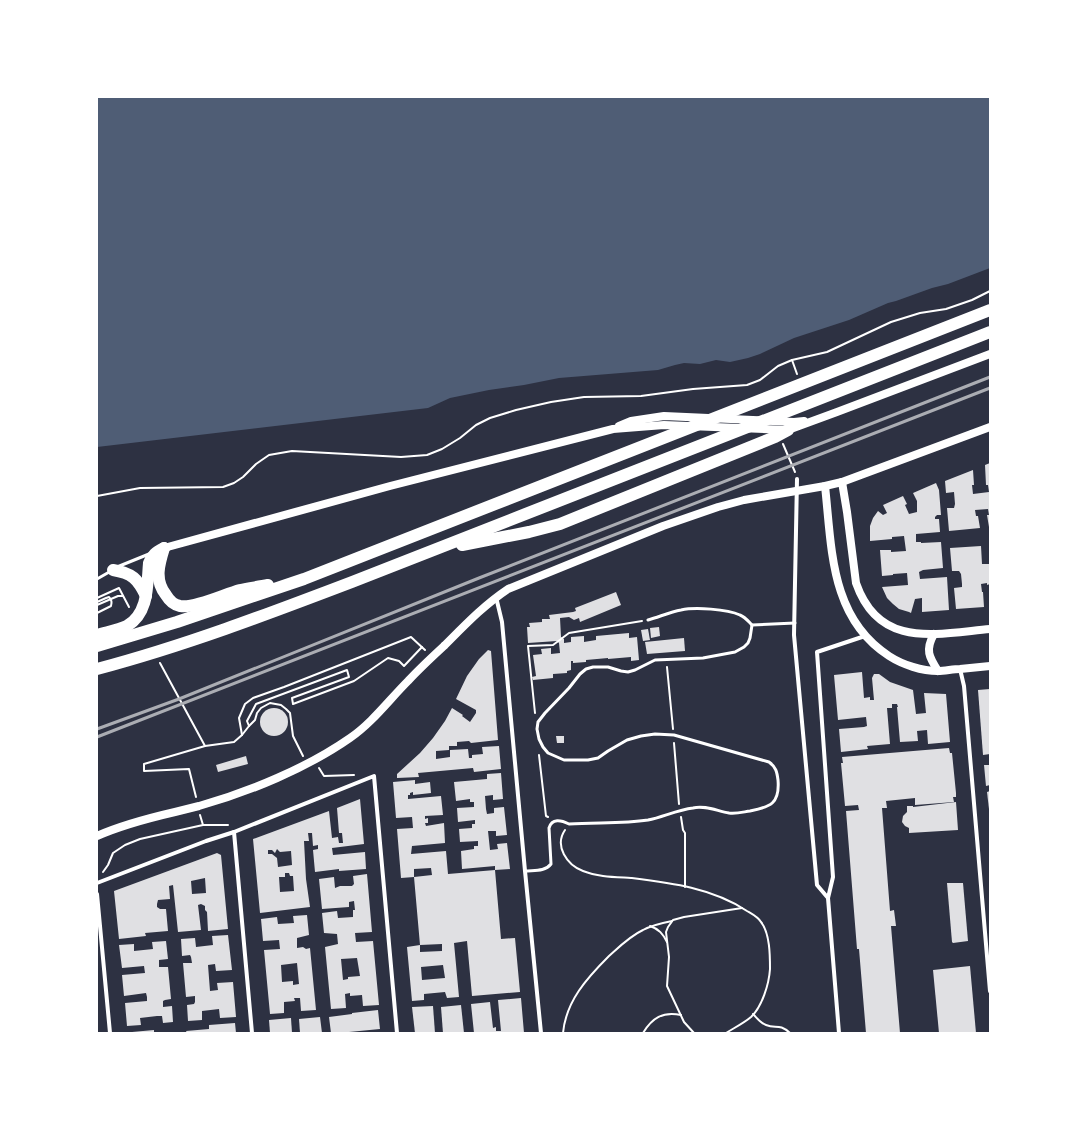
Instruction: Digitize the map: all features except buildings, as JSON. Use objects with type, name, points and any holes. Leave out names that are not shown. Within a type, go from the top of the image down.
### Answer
[{"type":"highway","points":[[97,646],[177,622],[304,579],[990,310]]},
{"type":"highway","points":[[97,669],[187,642],[263,616],[589,490],[990,332]]},
{"type":"highway","points":[[435,550],[545,529],[560,524],[768,440],[788,430]]},
{"type":"highway","points":[[164,548],[158,568],[160,584],[168,599],[175,604],[182,606],[196,605],[241,590],[304,579]]},
{"type":"highway","points":[[97,635],[128,625],[141,611],[146,596],[149,563],[154,553],[164,548]]},
{"type":"highway","points":[[113,570],[131,575],[141,586],[146,596]]},
{"type":"main road","points":[[613,429],[664,425],[788,430],[990,354]]},
{"type":"main road","points":[[164,548],[382,488],[613,429],[631,421],[664,416],[794,422],[815,420]]},
{"type":"main road","points":[[97,836],[109,830],[134,822],[228,797],[283,776],[330,751],[351,738],[481,609],[496,596],[508,589],[663,526],[718,507],[744,500],[842,482],[990,427]]},
{"type":"main road","points":[[842,482],[856,583],[859,592],[869,609],[884,623],[892,628],[912,633],[934,634],[990,629]]},
{"type":"main road","points":[[825,486],[831,546],[837,582],[851,616],[865,636],[876,647],[895,660],[917,668],[938,671],[990,666]]},
{"type":"main road","points":[[934,634],[930,642],[929,652],[930,657],[938,671]]},
{"type":"street","points":[[797,478],[794,634],[817,886],[828,898]]},
{"type":"street","points":[[496,596],[502,622],[541,1033]]},
{"type":"street","points":[[839,1033],[828,898],[833,877],[817,652],[865,636]]},
{"type":"street","points":[[960,669],[964,686],[990,991]]},
{"type":"street","points":[[97,883],[206,841],[234,832],[374,776],[397,1033]]},
{"type":"street","points":[[234,832],[252,1033]]},
{"type":"street","points":[[97,894],[110,1033]]},
{"type":"lane","points":[[97,579],[122,565],[164,548]]},
{"type":"lane","points":[[525,871],[543,870],[551,864],[550,825],[556,820],[569,824],[647,820],[699,807],[730,813],[741,813],[764,808],[776,800],[778,795],[778,779],[776,769],[769,762],[674,735],[656,734],[627,740],[608,750],[598,758],[588,760],[564,760],[548,753],[541,743],[537,729],[538,722],[586,669],[593,667],[608,667],[628,672],[655,660],[703,658],[735,652],[740,650],[748,643],[752,625],[747,619],[730,611],[694,609],[683,609],[648,620]]},
{"type":"lane","points":[[752,625],[795,623]]},
{"type":"path","points":[[97,496],[140,488],[223,487],[234,483],[243,477],[256,464],[269,455],[292,451],[401,457],[427,455],[442,449],[460,438],[476,425],[490,418],[551,402],[584,397],[641,396],[694,389],[747,385],[760,380],[778,366],[792,360],[826,352],[891,322],[920,313],[946,309],[972,300],[990,291]]},
{"type":"path","points":[[782,442],[797,478]]},
{"type":"path","points":[[97,598],[119,588],[130,609]]},
{"type":"path","points":[[97,605],[118,596],[123,596]]},
{"type":"path","points":[[97,602],[106,598],[112,600],[111,606],[97,613]]},
{"type":"path","points":[[529,651],[528,646],[553,645],[569,633],[648,620]]},
{"type":"path","points":[[242,735],[239,718],[246,704],[253,698],[411,637],[433,656]]},
{"type":"path","points":[[249,726],[247,720],[256,704],[347,670],[348,676],[292,698],[293,704],[354,681],[388,658],[399,661],[404,666],[422,647]]},
{"type":"path","points":[[156,657],[205,746]]},
{"type":"path","points":[[666,660],[680,812],[683,830],[685,833],[685,887]]},
{"type":"path","points":[[189,769],[144,771],[144,764],[205,746],[234,742],[242,735],[254,720],[261,708],[270,703],[281,705],[290,713],[293,736],[310,761],[324,776],[374,776]]},
{"type":"path","points":[[101,875],[113,854],[125,845],[140,839],[203,825],[227,824],[234,832]]},
{"type":"path","points":[[569,824],[562,833],[561,846],[568,861],[581,871],[600,875],[660,882],[709,892],[735,903],[762,922],[766,931],[770,958],[766,989],[757,1010],[752,1016],[726,1033]]},
{"type":"path","points":[[563,1033],[565,1018],[573,998],[581,987],[595,970],[619,947],[636,934],[650,926],[684,917],[743,908]]},
{"type":"path","points":[[673,920],[666,932],[669,957],[667,986],[684,1022],[694,1033]]},
{"type":"path","points":[[650,926],[664,936],[668,945]]},
{"type":"path","points":[[642,1033],[650,1021],[659,1016],[674,1013],[681,1015]]},
{"type":"path","points":[[753,1014],[765,1025],[785,1028],[790,1033]]},
{"type":"water","points":[[97,97],[990,97],[990,268],[948,284],[888,303],[849,320],[794,338],[760,354],[730,362],[716,360],[700,364],[684,363],[658,370],[559,378],[450,398],[428,408],[97,447]]},
{"type":"railway","points":[[97,729],[179,699],[479,578],[990,377]]},
{"type":"railway","points":[[97,737],[990,388]]}]
